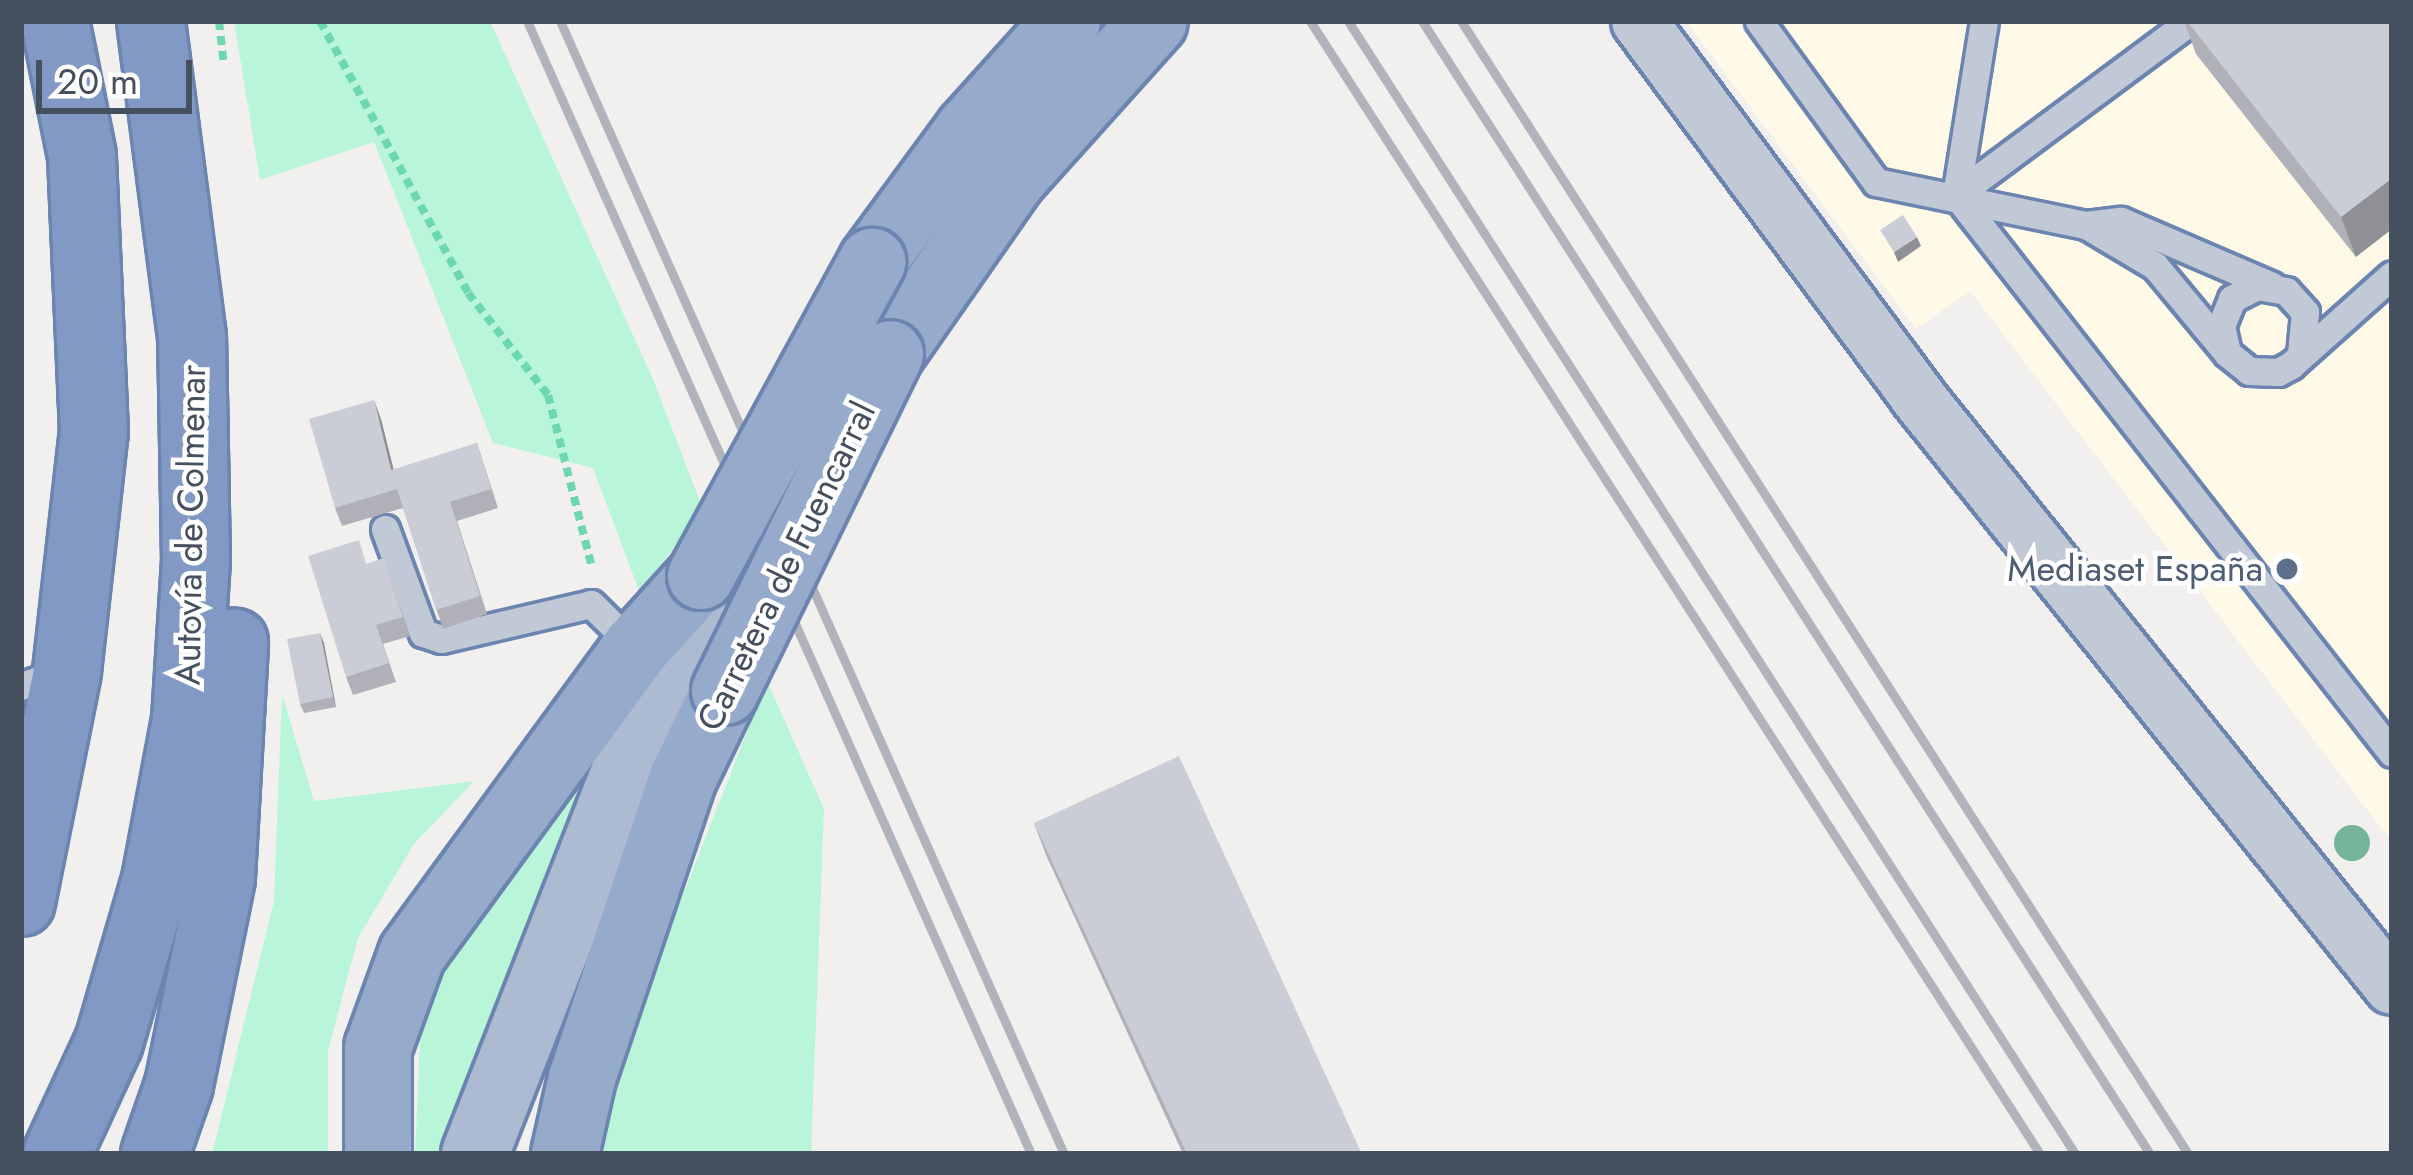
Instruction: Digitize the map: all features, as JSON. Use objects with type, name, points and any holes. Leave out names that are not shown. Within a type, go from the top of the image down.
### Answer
[{"type":"highway","name":"Autovía de Colmenar","points":[[57,1154],[109,1042],[156,880],[186,719],[196,562],[192,337],[151,21]]},
{"type":"highway","name":"Carretera de Fuencarral","points":[[377,1154],[379,1048],[412,954],[619,630],[701,576],[872,262],[969,130],[1067,21]]},
{"type":"highway","name":"Carretera de Fuencarral","points":[[565,1154],[582,1078],[683,778],[890,354],[1013,178],[1154,21]]},
{"type":"highway","points":[[21,902],[44,678],[94,432],[82,156],[54,29]]},
{"type":"highway","points":[[155,1154],[179,1085],[221,878],[234,688],[232,500],[192,337]]},
{"type":"main road","points":[[475,1154],[701,576]]},
{"type":"main road","points":[[519,1154],[683,778]]},
{"type":"street","points":[[1639,21],[1916,396],[2392,987]]},
{"type":"lane","points":[[1760,21],[1876,182],[2086,225],[2156,266],[2227,353],[2264,374],[2301,354],[2392,275]]},
{"type":"lane","points":[[1984,21],[1956,195],[2392,753]]},
{"type":"lane","points":[[1956,195],[2190,21]]},
{"type":"lane","points":[[2086,225],[2121,221],[2272,286],[2305,312]]},
{"type":"lane","points":[[2227,353],[2221,326],[2232,299],[2272,286]]},
{"type":"lane","points":[[2305,312],[2365,295]]},
{"type":"lane","points":[[2301,354],[2305,312]]},
{"type":"lane","points":[[385,529],[423,632],[441,639],[573,604],[619,630]]},
{"type":"path","points":[[220,21],[224,66]]},
{"type":"path","points":[[320,21],[468,293],[548,395],[619,630]]},
{"type":"shaded area","name":"Mediaset España","points":[[1686,21],[2392,21],[2392,842],[1970,291],[1916,329]]},
{"type":"green space","points":[[234,21],[490,21],[653,379],[704,512],[639,591],[593,468],[493,443],[374,142],[260,180]]},
{"type":"green space","points":[[767,681],[824,809],[811,1154],[563,1154],[668,933]]},
{"type":"green space","points":[[282,694],[314,801],[474,781],[414,844],[358,938],[328,1051],[328,1154],[212,1154],[274,901]]},
{"type":"green space","points":[[598,760],[443,1154],[415,1154],[420,1039],[445,959],[491,881]]},
{"type":"building","points":[[2187,21],[2392,21],[2392,178],[2341,217]]},
{"type":"building","points":[[1903,215],[1917,237],[1894,252],[1880,230]]},
{"type":"building","points":[[374,400],[391,470],[477,443],[491,489],[450,502],[480,596],[436,610],[397,489],[335,508],[309,419]]},
{"type":"building","points":[[359,540],[366,564],[384,558],[403,617],[376,625],[389,663],[346,677],[308,556]]},
{"type":"building","points":[[320,633],[333,697],[300,704],[287,639]]},
{"type":"building","points":[[1179,756],[1362,1154],[1187,1154],[1034,823]]},
{"type":"railway","points":[[527,21],[1031,1154]]},
{"type":"railway","points":[[560,21],[1064,1154]]},
{"type":"railway","points":[[1310,21],[2040,1154]]},
{"type":"railway","points":[[1348,21],[2075,1154]]},
{"type":"railway","points":[[1422,21],[2150,1154]]},
{"type":"railway","points":[[1461,21],[2188,1154]]},
{"type":"place","name":"Mediaset España","points":[[2287,569]]}]
